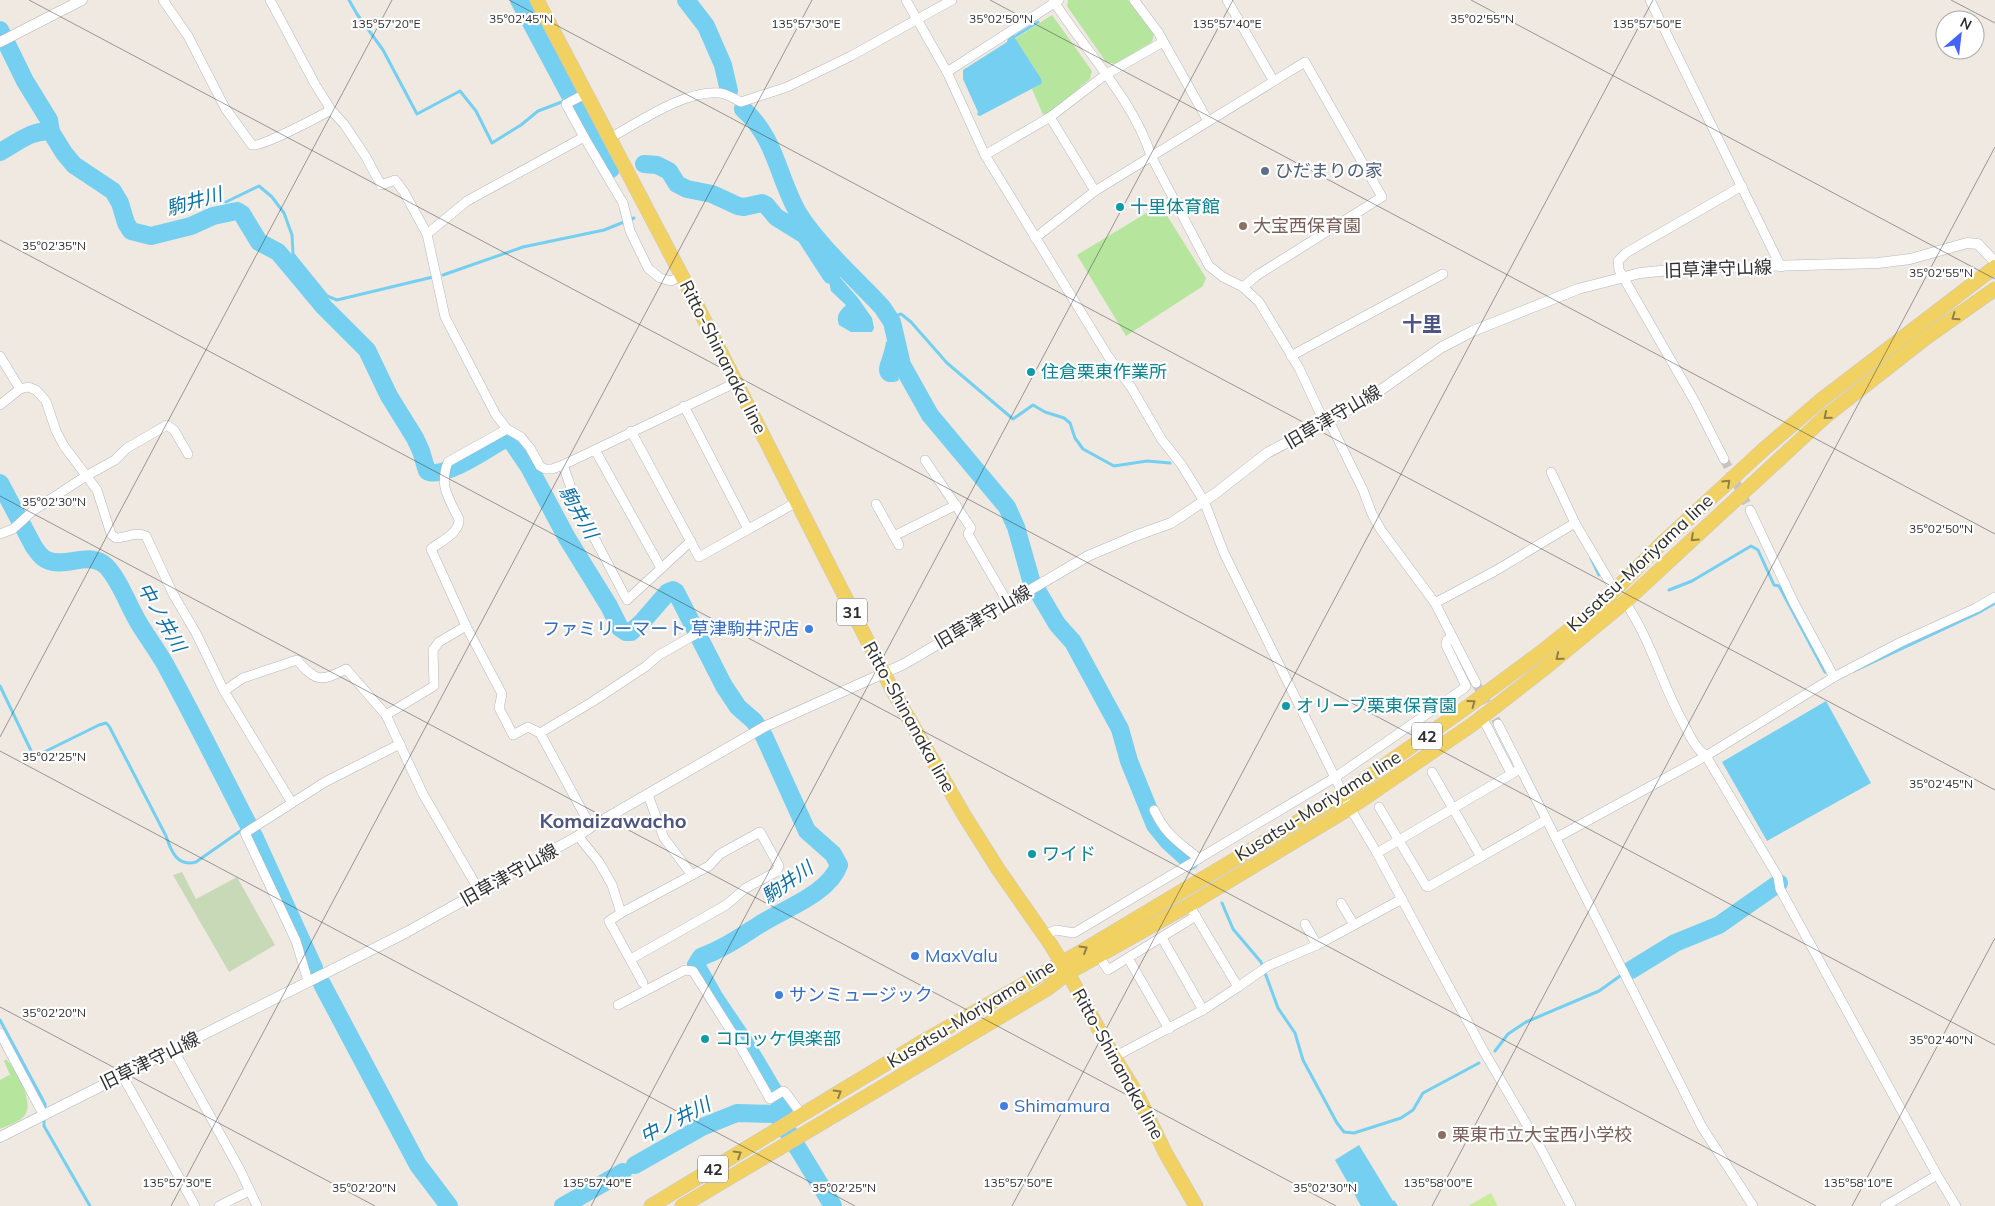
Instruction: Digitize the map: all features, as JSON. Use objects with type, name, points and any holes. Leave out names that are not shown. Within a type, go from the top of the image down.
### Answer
[{"type":"main road","name":"Ritto-Shinanaka line","points":[[538,0],[682,276],[734,383],[884,674],[964,815],[1064,967],[1142,1104],[1166,1154],[1196,1206]]},
{"type":"main road","name":"Kusatsu-Moriyama line","points":[[682,1206],[1047,989],[1064,967],[1085,949],[1344,794],[1540,653],[1615,592],[1673,533],[1763,450],[1821,400],[1995,267]]},
{"type":"main road","name":"Kusatsu-Moriyama line","points":[[652,1206],[799,1117],[1064,967],[1098,955],[1192,911],[1350,808],[1482,717],[1545,668],[1625,602],[1826,416],[1928,336],[1995,289]]},
{"type":"street","points":[[0,42],[82,0]]},
{"type":"street","points":[[163,0],[188,36],[225,108],[252,145],[258,147],[282,134],[296,130],[332,110]]},
{"type":"street","points":[[270,0],[315,84],[366,156],[381,185],[395,180],[404,192],[427,234],[445,317],[496,415],[507,429],[521,437],[540,466],[545,469],[552,469],[563,465],[734,383]]},
{"type":"street","points":[[906,0],[946,72],[985,155],[1108,356],[1204,501],[1224,553],[1334,778],[1377,853],[1482,1050],[1536,1141],[1571,1206]]},
{"type":"street","points":[[610,138],[674,103],[691,97],[720,93],[730,95],[741,102],[779,90],[851,56],[952,0]]},
{"type":"street","points":[[1134,0],[1158,32],[1208,120]]},
{"type":"street","points":[[1227,0],[1273,80]]},
{"type":"street","points":[[1650,0],[1781,266]]},
{"type":"street","points":[[946,72],[1056,1],[1131,113],[1147,143],[1151,156],[1209,266],[1223,277],[1243,287],[1260,302],[1291,356],[1321,415],[1332,427],[1381,530],[1435,603],[1476,683]]},
{"type":"street","points":[[985,155],[1050,117],[1105,75],[1162,42]]},
{"type":"street","points":[[1035,238],[1095,192],[1208,120],[1305,62],[1382,197],[1256,276],[1243,287]]},
{"type":"street","points":[[587,93],[566,104],[623,203],[630,232],[648,268],[665,280],[671,281],[682,276]]},
{"type":"street","points":[[1050,117],[1095,192]]},
{"type":"street","points":[[427,234],[467,201],[584,137]]},
{"type":"street","points":[[1724,459],[1695,402],[1619,270],[1618,261],[1626,253],[1742,186]]},
{"type":"street","name":"旧草津守山線","points":[[0,1137],[408,932],[578,836],[761,729],[884,674],[1088,556],[1171,523],[1268,453],[1365,401],[1442,347],[1473,331],[1578,289],[1640,273],[1691,268],[1878,263],[1910,259],[1967,243],[1978,244],[1995,262]]},
{"type":"street","points":[[1291,356],[1442,274]]},
{"type":"street","points":[[0,356],[20,388]]},
{"type":"street","points":[[0,405],[20,388],[28,387],[41,394],[46,401],[56,431],[64,446],[97,490],[112,534],[116,538],[140,533],[146,536],[173,594],[196,633],[224,691],[292,803]]},
{"type":"street","points":[[684,406],[748,529]]},
{"type":"street","points":[[0,534],[86,476],[104,468],[128,448],[167,425],[174,430],[188,454]]},
{"type":"street","points":[[507,429],[448,462],[444,483],[459,519],[459,525],[457,530],[431,549],[466,626],[502,694],[499,708],[513,735],[528,727],[540,733],[591,827]]},
{"type":"street","points":[[631,431],[700,557],[797,502]]},
{"type":"street","points":[[595,450],[661,568]]},
{"type":"street","points":[[925,460],[971,528],[968,534],[1008,603]]},
{"type":"street","points":[[563,465],[577,505],[627,600],[691,541]]},
{"type":"street","points":[[1551,472],[1575,523],[1615,592]]},
{"type":"street","points":[[876,504],[899,545]]},
{"type":"street","points":[[894,536],[956,505]]},
{"type":"street","points":[[1750,510],[1794,603],[1834,677]]},
{"type":"street","points":[[1435,603],[1495,571],[1575,523]]},
{"type":"street","points":[[1556,838],[1706,756],[1834,677],[1901,642],[1976,608],[1995,597]]},
{"type":"street","points":[[1625,602],[1653,654],[1661,677],[1698,750],[1706,756],[1778,877],[1780,889],[1937,1175],[1956,1206]]},
{"type":"street","points":[[386,715],[434,686],[433,650],[439,642],[466,626]]},
{"type":"street","points":[[540,733],[592,702],[645,667],[659,655],[703,630]]},
{"type":"street","points":[[1044,935],[1056,930],[1074,933],[1334,778],[1466,686],[1446,645],[1447,640],[1452,637]]},
{"type":"street","points":[[224,691],[243,678],[297,660],[308,673],[318,679],[329,678],[346,669],[386,715],[423,794],[480,892]]},
{"type":"street","points":[[1482,717],[1511,773]]},
{"type":"street","points":[[1498,724],[1702,1127],[1753,1206]]},
{"type":"street","points":[[308,981],[296,941],[245,833],[326,782],[400,744]]},
{"type":"street","points":[[1377,853],[1520,769]]},
{"type":"street","points":[[1432,772],[1481,857]]},
{"type":"street","points":[[648,795],[664,838],[692,875]]},
{"type":"street","points":[[1379,807],[1428,887],[1546,820]]},
{"type":"street","points":[[1154,810],[1161,826],[1170,837],[1199,859]]},
{"type":"street","points":[[631,959],[726,905],[746,888],[776,872],[779,866],[760,832],[720,854],[709,866],[609,921],[631,959],[642,983]]},
{"type":"street","points":[[578,836],[599,862],[612,885],[621,913]]},
{"type":"street","points":[[1114,1057],[1203,1010],[1268,966],[1317,945],[1402,899]]},
{"type":"street","points":[[1341,903],[1354,926]]},
{"type":"street","points":[[1098,955],[1108,970],[1162,938],[1192,911],[1238,988]]},
{"type":"street","points":[[1305,924],[1317,945]]},
{"type":"street","points":[[1162,938],[1203,1010]]},
{"type":"street","points":[[1128,958],[1169,1029]]},
{"type":"street","points":[[618,1005],[685,970],[693,971],[736,1039],[770,1098],[785,1092],[799,1117]]},
{"type":"street","points":[[0,1034],[43,1114]]},
{"type":"street","points":[[173,1049],[240,1170],[248,1191],[257,1206]]},
{"type":"street","points":[[122,1075],[195,1206]]},
{"type":"street","points":[[1885,1206],[1937,1175]]},
{"type":"street","points":[[219,1206],[248,1191]]},
{"type":"green space","points":[[1068,0],[1128,0],[1154,34],[1152,42],[1115,64],[1106,62],[1067,6]]},
{"type":"green space","points":[[1052,15],[1092,71],[1090,79],[1044,117],[1032,89],[1040,84],[1042,80],[1015,39]]},
{"type":"green space","points":[[1158,206],[1164,215],[1166,214],[1206,278],[1203,286],[1126,336],[1077,255]]},
{"type":"green space","points":[[182,872],[196,899],[237,877],[275,945],[229,972],[173,875]]},
{"type":"green space","points":[[6,1059],[19,1078],[28,1103],[24,1116],[13,1124],[0,1129],[0,1080],[9,1075],[11,1077],[4,1061]]},
{"type":"green space","points":[[1491,1193],[1498,1206],[1468,1206]]},
{"type":"water","points":[[1013,35],[1042,80],[1041,84],[980,116],[977,115],[978,112],[963,79],[963,70],[1007,42]]},
{"type":"water","points":[[837,274],[872,318],[874,328],[872,332],[851,332],[839,325],[839,314],[846,305],[831,291],[828,277]]},
{"type":"water","points":[[888,341],[899,380],[892,382],[883,379],[879,373],[886,342]]},
{"type":"water","points":[[1826,701],[1871,783],[1767,841],[1722,762]]},
{"type":"water","points":[[1359,1145],[1393,1201],[1398,1206],[1361,1206],[1335,1160]]},
{"type":"waterway","points":[[349,0],[383,50],[417,114],[460,91],[476,111],[492,143],[521,125],[538,111],[567,100]]},
{"type":"waterway","points":[[519,0],[572,99]]},
{"type":"waterway","points":[[686,0],[706,26],[723,65],[729,91]]},
{"type":"waterway","points":[[1014,37],[1038,22]]},
{"type":"waterway","name":"駒井川","points":[[0,30],[25,81],[49,120],[51,132],[64,153],[74,165],[113,191],[131,231],[151,236],[191,226],[213,216],[237,211],[242,214],[259,242],[278,252],[324,307],[367,350],[389,396],[415,438],[427,471],[434,473],[453,468],[501,441],[510,439],[529,467],[567,538],[609,606],[620,628],[626,632],[631,632],[668,592],[673,590],[676,592],[724,686],[738,707],[754,721],[764,736],[807,831],[833,854],[839,865],[834,875],[816,893],[724,947],[701,957],[696,965],[784,1109],[777,1114]]},
{"type":"waterway","points":[[577,107],[609,170],[611,169]]},
{"type":"waterway","points":[[743,109],[763,133],[793,202],[808,228],[882,307],[892,322],[902,365],[930,415],[1007,507],[1016,527],[1031,580],[1057,624],[1073,642],[1120,729],[1129,761],[1155,825],[1168,841],[1190,861]]},
{"type":"waterway","points":[[0,152],[31,134],[45,131],[51,132]]},
{"type":"waterway","points":[[644,164],[657,165],[669,171],[677,184],[687,189],[712,194],[738,206],[744,207],[762,203],[766,205],[776,217],[805,235],[831,275]]},
{"type":"waterway","points":[[226,202],[259,186],[272,197],[284,213],[292,235],[293,254],[327,296],[337,300],[433,277]]},
{"type":"waterway","name":"駒井川","points":[[213,216],[220,208]]},
{"type":"waterway","points":[[443,275],[523,247],[604,230],[634,218]]},
{"type":"waterway","points":[[890,318],[901,314],[911,322],[947,363],[1013,419],[1033,405],[1045,412],[1064,418],[1070,423],[1075,438],[1083,449],[1114,466],[1147,461],[1170,463]]},
{"type":"waterway","name":"中ノ井川","points":[[0,483],[34,547],[43,558],[54,562],[93,560],[100,562],[111,572],[136,618],[165,664],[249,826]]},
{"type":"waterway","points":[[1669,590],[1692,581],[1751,546],[1758,550],[1774,585],[1779,586],[1825,672]]},
{"type":"waterway","points":[[1591,558],[1599,575]]},
{"type":"waterway","points":[[1854,671],[1978,613],[1995,603]]},
{"type":"waterway","points":[[0,686],[34,757],[106,723],[170,847],[179,860],[189,863],[196,862],[249,825]]},
{"type":"waterway","name":"中ノ井川","points":[[254,836],[314,968]]},
{"type":"waterway","points":[[1631,970],[1675,943],[1719,925],[1779,883]]},
{"type":"waterway","points":[[1222,903],[1233,929],[1261,962],[1278,1008],[1295,1033],[1303,1060],[1337,1123],[1344,1132],[1354,1133],[1401,1118],[1413,1110],[1423,1093],[1479,1063]]},
{"type":"waterway","points":[[1495,1051],[1508,1034],[1526,1022],[1599,991],[1620,976]]},
{"type":"waterway","name":"中ノ井川","points":[[322,984],[418,1165],[449,1206]]},
{"type":"waterway","points":[[0,1020],[45,1104],[45,1110]]},
{"type":"waterway","name":"中ノ井川","points":[[635,1165],[702,1127],[737,1113],[777,1114]]},
{"type":"waterway","name":"中ノ井川","points":[[777,1114],[833,1206]]},
{"type":"waterway","points":[[44,1116],[44,1126],[90,1206]]},
{"type":"waterway","name":"中ノ井川","points":[[563,1206],[623,1172]]},
{"type":"tunnel","points":[[1724,459],[1750,510]]},
{"type":"tunnel","points":[[1476,683],[1498,724]]},
{"type":"place","name":"ひだまりの家","points":[[1265,171]]},
{"type":"place","name":"十里体育館","points":[[1120,207]]},
{"type":"place","name":"大宝西保育園","points":[[1243,226]]},
{"type":"place","name":"住倉栗東作業所","points":[[1031,372]]},
{"type":"place","name":"ファミリーマート 草津駒井沢店","points":[[809,629]]},
{"type":"place","name":"オリーブ栗東保育園","points":[[1286,706]]},
{"type":"place","name":"ワイド","points":[[1032,854]]},
{"type":"place","name":"MaxValu","points":[[915,956]]},
{"type":"place","name":"サンミュージック","points":[[779,995]]},
{"type":"place","name":"コロッケ倶楽部","points":[[705,1039]]},
{"type":"place","name":"Shimamura","points":[[1004,1106]]},
{"type":"place","name":"栗東市立大宝西小学校","points":[[1442,1135]]},
{"type":"district","name":"十里","points":[[1422,324]]},
{"type":"district","name":"Komaizawacho","points":[[613,821]]}]
